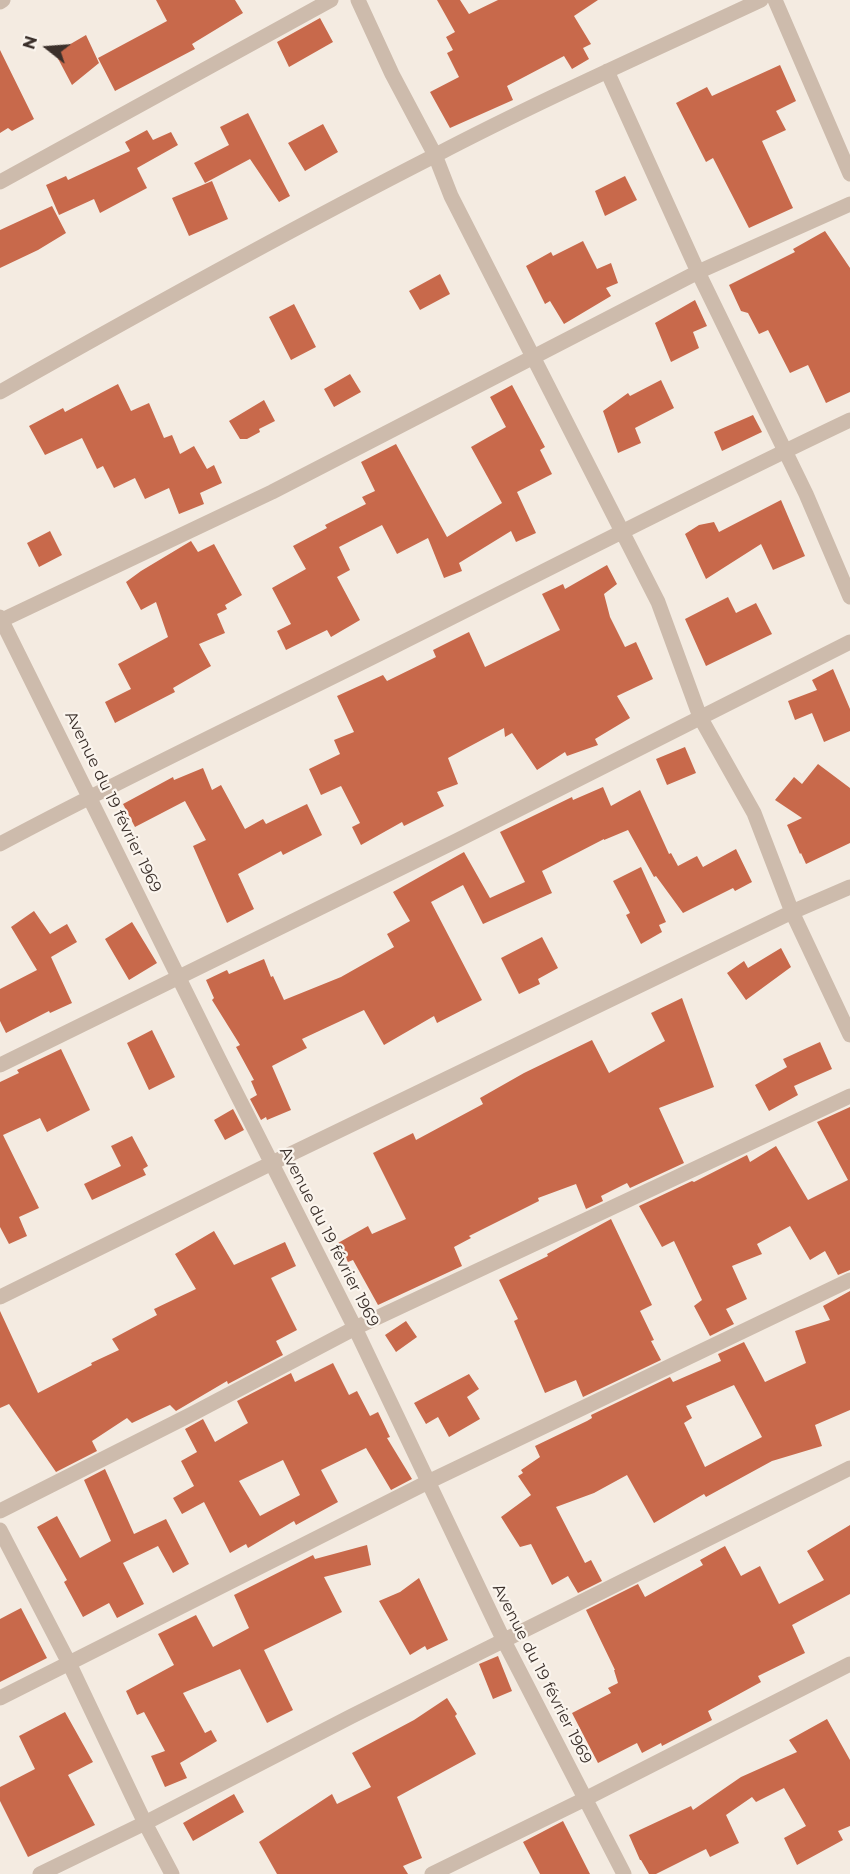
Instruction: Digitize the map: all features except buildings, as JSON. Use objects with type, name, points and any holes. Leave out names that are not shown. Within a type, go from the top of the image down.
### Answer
[{"type":"street","points":[[0,182],[332,0]]},
{"type":"street","points":[[358,0],[392,74],[435,155],[451,196],[658,602],[700,717],[754,813],[792,912],[850,1035]]},
{"type":"street","points":[[0,392],[201,278],[435,155],[607,71],[761,0]]},
{"type":"street","points":[[775,0],[850,174]]},
{"type":"street","points":[[607,71],[698,272],[785,451],[850,597]]},
{"type":"street","points":[[1,619],[272,492],[698,272],[850,204]]},
{"type":"street","points":[[0,844],[89,796],[850,420]]},
{"type":"street","name":"Avenue du 19 février 1969","points":[[1,619],[355,1328],[504,1641],[624,1874]]},
{"type":"street","points":[[0,1065],[458,840],[850,642]]},
{"type":"street","points":[[0,1298],[272,1163],[792,912],[850,887]]},
{"type":"street","points":[[0,1511],[355,1328],[850,1096]]},
{"type":"street","points":[[0,1698],[428,1482],[850,1280]]},
{"type":"street","points":[[40,1874],[850,1468]]},
{"type":"street","points":[[0,1530],[69,1663],[145,1823],[172,1874]]},
{"type":"street","points":[[432,1874],[850,1664]]}]
